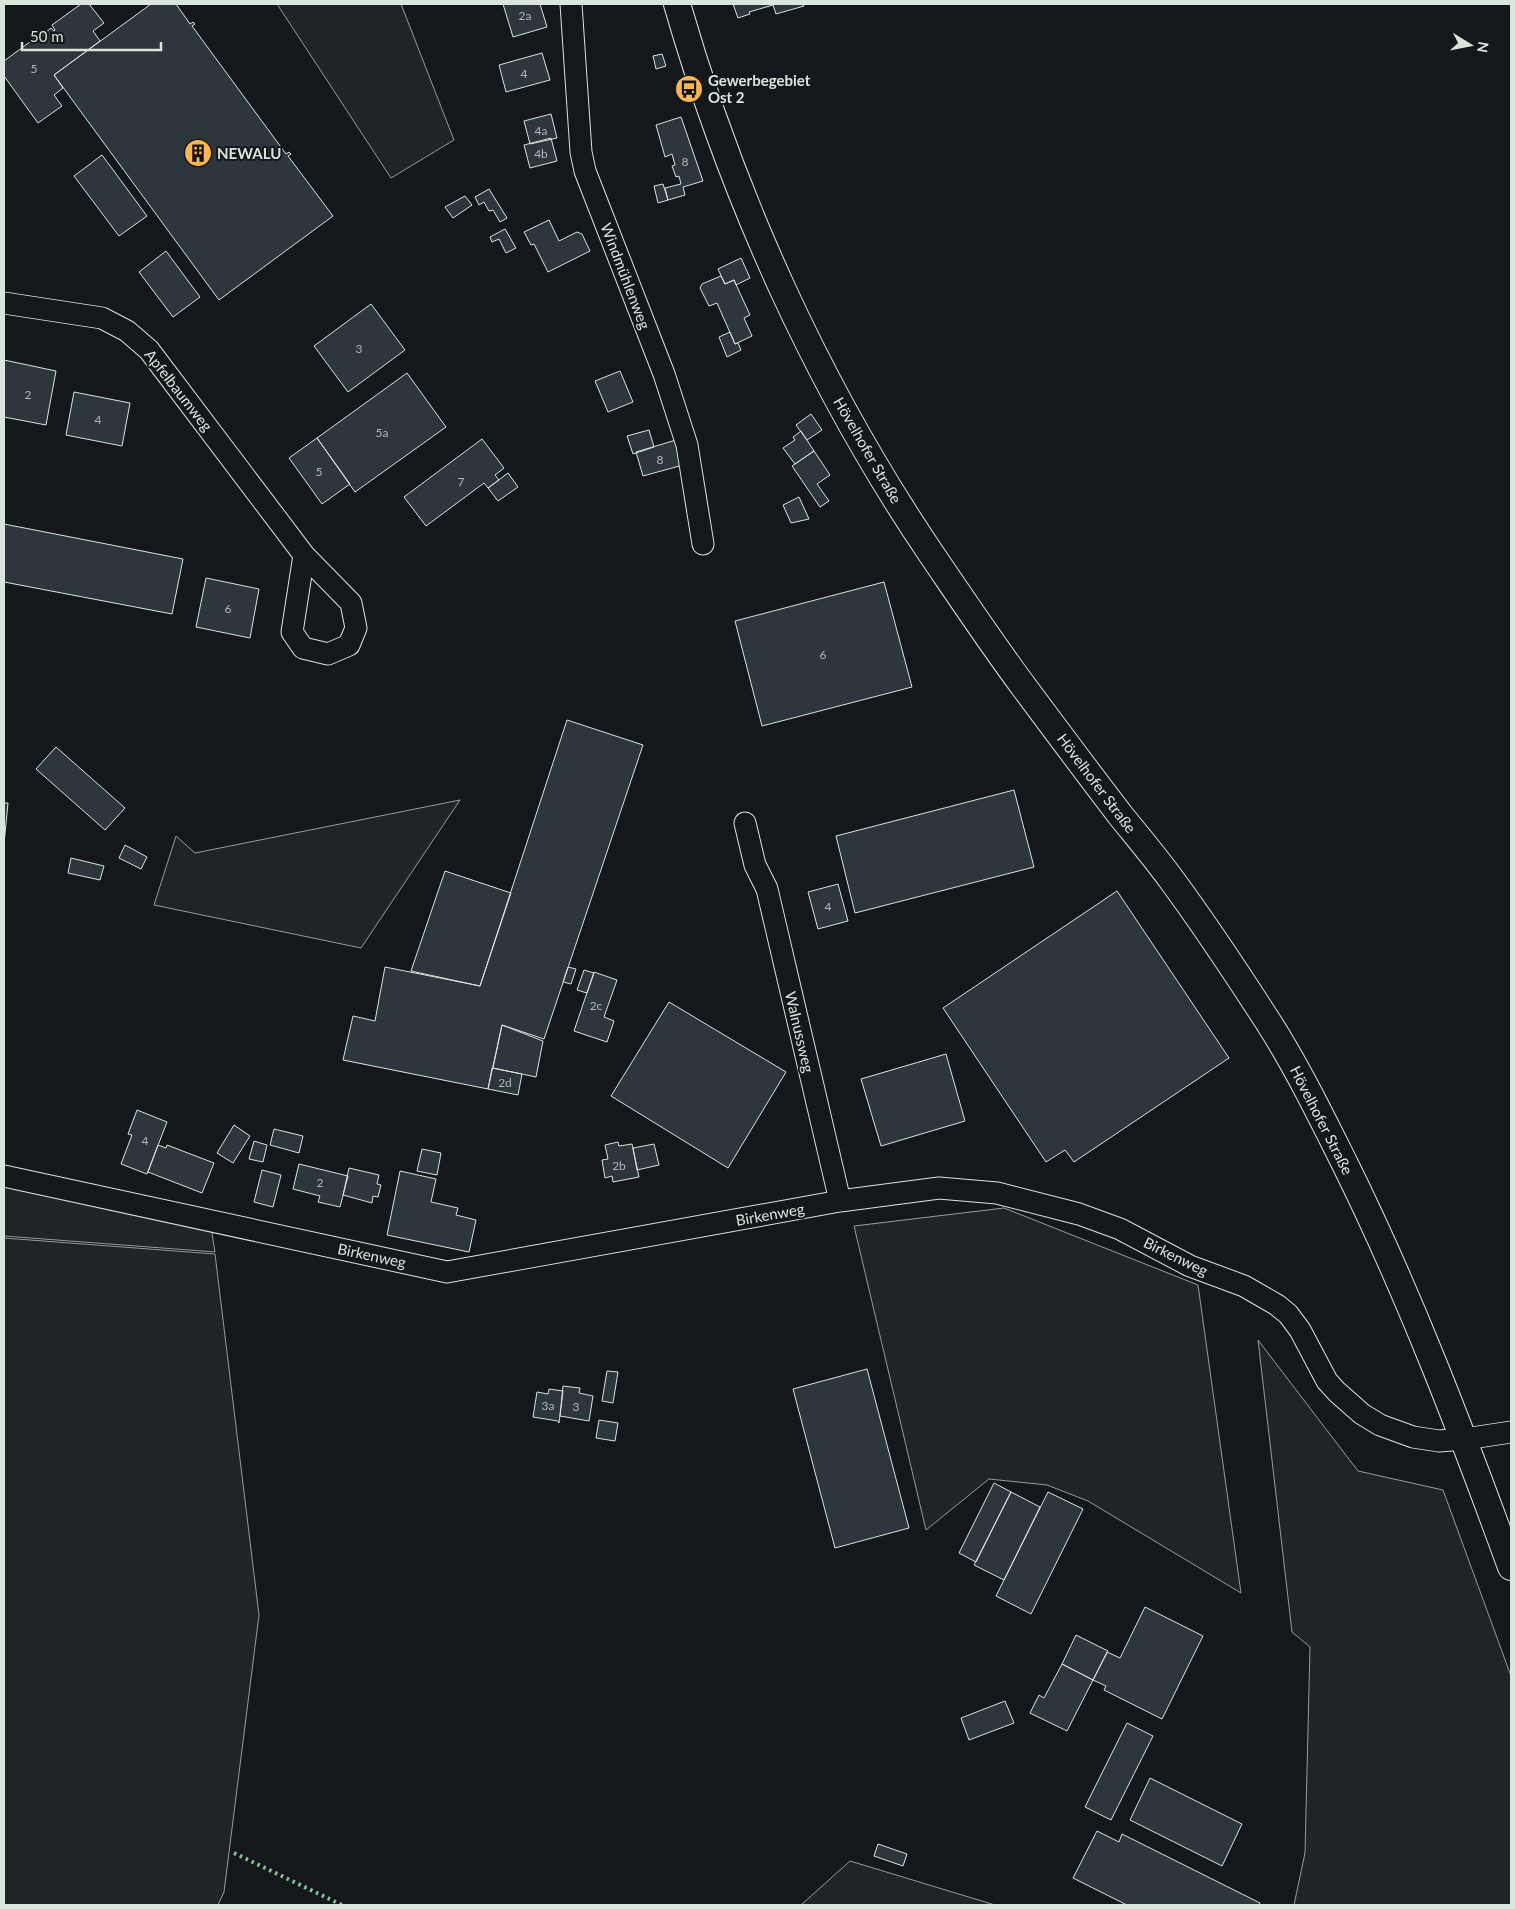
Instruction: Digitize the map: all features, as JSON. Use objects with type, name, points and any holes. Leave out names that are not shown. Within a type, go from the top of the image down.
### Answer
[{"type":"main road","name":"Hövelhofer Straße","points":[[677,4],[711,113],[745,204],[811,348],[884,481],[930,552],[1022,684],[1170,878],[1268,1022],[1322,1117],[1402,1283],[1465,1439],[1511,1567]]},
{"type":"street","name":"Windmühlenweg","points":[[571,4],[581,152],[585,171],[664,374],[687,444],[703,544]]},
{"type":"street","name":"Apfelbaumweg","points":[[4,303],[102,318],[126,331],[149,350],[304,555]]},
{"type":"street","name":"Walnussweg","points":[[745,823],[755,865],[767,888],[840,1201]]},
{"type":"street","name":"Birkenweg","points":[[4,1176],[448,1272],[840,1201],[939,1188],[969,1189],[997,1193],[1079,1214],[1120,1229],[1190,1266],[1244,1286],[1277,1305],[1288,1314],[1300,1330],[1327,1381],[1362,1414],[1380,1425],[1425,1440],[1465,1439],[1511,1432]]},
{"type":"shaded area","points":[[277,4],[401,4],[454,140],[391,178]]},
{"type":"shaded area","points":[[460,800],[361,948],[154,905],[176,836],[195,853]]},
{"type":"shaded area","points":[[4,1180],[210,1221],[215,1252],[4,1236]]},
{"type":"shaded area","points":[[1004,1208],[1198,1285],[1241,1593],[1088,1501],[1047,1485],[989,1479],[926,1530],[854,1226]]},
{"type":"shaded area","points":[[4,1238],[215,1254],[259,1615],[224,1892],[218,1905],[4,1905]]},
{"type":"shaded area","points":[[1258,1340],[1358,1471],[1443,1490],[1511,1676],[1511,1905],[1294,1905],[1305,1853],[1310,1647],[1292,1632]]},
{"type":"shaded area","points":[[850,1861],[995,1905],[801,1905]]},
{"type":"building","points":[[81,4],[89,4],[104,23],[93,31],[100,41],[54,75],[63,88],[54,95],[62,106],[38,123],[4,76],[4,61],[42,33],[45,37],[47,36],[45,33],[51,28],[54,31],[52,25]]},
{"type":"building","name":"NEWALU","points":[[151,4],[176,4],[190,24],[193,22],[195,24],[192,26],[286,154],[289,152],[291,154],[288,156],[333,216],[219,300],[54,75]]},
{"type":"building","points":[[503,4],[540,4],[547,27],[513,37]]},
{"type":"building","points":[[733,4],[803,4],[804,6],[776,14],[773,5],[749,12],[750,14],[738,18]]},
{"type":"building","points":[[542,53],[550,80],[506,92],[499,65]]},
{"type":"building","points":[[662,54],[666,66],[656,69],[653,56]]},
{"type":"building","points":[[551,114],[557,138],[530,144],[524,121]]},
{"type":"building","points":[[681,117],[703,181],[683,187],[685,195],[668,200],[665,188],[681,184],[679,176],[676,177],[672,166],[675,165],[672,154],[665,157],[656,125]]},
{"type":"building","points":[[551,138],[557,161],[530,168],[524,145]]},
{"type":"building","points":[[102,155],[147,216],[119,236],[74,176]]},
{"type":"building","points":[[663,184],[668,200],[658,203],[654,186]]},
{"type":"building","points":[[489,189],[507,218],[500,222],[493,210],[489,211],[484,202],[479,205],[475,197]]},
{"type":"building","points":[[465,196],[472,205],[453,218],[445,207]]},
{"type":"building","points":[[549,220],[559,241],[577,232],[582,234],[590,251],[548,272],[534,244],[531,245],[524,232]]},
{"type":"building","points":[[505,229],[516,248],[506,253],[499,239],[492,242],[490,237]]},
{"type":"building","points":[[166,251],[200,297],[173,317],[139,272]]},
{"type":"building","points":[[741,258],[750,278],[736,285],[734,280],[725,284],[718,269]]},
{"type":"building","points":[[721,276],[725,284],[734,280],[750,315],[744,318],[752,336],[735,344],[717,303],[709,306],[700,288],[702,284]]},
{"type":"building","points":[[371,304],[405,350],[348,392],[314,346]]},
{"type":"building","points":[[730,332],[735,344],[738,343],[741,350],[727,357],[719,337]]},
{"type":"building","points":[[4,360],[56,371],[46,425],[4,417]]},
{"type":"building","points":[[620,371],[633,402],[608,412],[595,381]]},
{"type":"building","points":[[407,373],[446,427],[355,492],[317,438]]},
{"type":"building","points":[[74,392],[130,403],[122,446],[66,435]]},
{"type":"building","points":[[811,414],[822,430],[807,440],[796,425]]},
{"type":"building","points":[[649,430],[654,447],[633,454],[627,436]]},
{"type":"building","points":[[801,431],[814,451],[795,464],[783,448],[795,440],[793,437]]},
{"type":"building","points":[[317,438],[350,484],[322,504],[289,458]]},
{"type":"building","points":[[482,439],[504,468],[495,475],[499,480],[488,488],[484,483],[426,526],[404,497]]},
{"type":"building","points":[[676,440],[683,465],[643,476],[636,452]]},
{"type":"building","points":[[814,451],[830,475],[817,484],[829,501],[820,507],[792,466]]},
{"type":"building","points":[[508,473],[518,487],[498,501],[488,488]]},
{"type":"building","points":[[799,497],[809,519],[791,523],[783,505]]},
{"type":"building","points":[[4,524],[183,559],[172,614],[4,582]]},
{"type":"building","points":[[206,578],[259,589],[250,638],[196,627]]},
{"type":"building","points":[[884,582],[912,687],[762,726],[735,621]]},
{"type":"building","points":[[567,720],[643,745],[544,1039],[502,1025],[488,1089],[343,1060],[353,1016],[375,1021],[385,967],[480,986]]},
{"type":"building","points":[[56,747],[125,808],[105,830],[36,769]]},
{"type":"building","points":[[1014,790],[1034,867],[855,913],[836,836]]},
{"type":"building","points":[[4,803],[8,803],[4,844]]},
{"type":"building","points":[[125,845],[147,857],[141,869],[119,858]]},
{"type":"building","points":[[71,858],[104,866],[100,880],[68,873]]},
{"type":"building","points":[[445,871],[511,893],[480,986],[411,971]]},
{"type":"building","points":[[838,884],[848,921],[818,929],[808,892]]},
{"type":"building","points":[[1117,891],[1229,1058],[1074,1162],[1065,1150],[1046,1162],[943,1008]]},
{"type":"building","points":[[568,967],[576,969],[571,984],[563,982]]},
{"type":"building","points":[[584,970],[594,973],[587,993],[577,990]]},
{"type":"building","points":[[594,972],[617,980],[604,1017],[614,1021],[607,1042],[574,1031]]},
{"type":"building","points":[[669,1002],[786,1072],[728,1168],[611,1096]]},
{"type":"building","points":[[502,1025],[543,1041],[536,1077],[493,1068]]},
{"type":"building","points":[[946,1054],[965,1121],[881,1146],[861,1079]]},
{"type":"building","points":[[492,1068],[522,1074],[518,1095],[488,1089]]},
{"type":"building","points":[[137,1110],[167,1122],[147,1174],[121,1164],[132,1135],[128,1134]]},
{"type":"building","points":[[234,1125],[250,1136],[233,1163],[217,1153]]},
{"type":"building","points":[[274,1129],[303,1136],[299,1153],[270,1145]]},
{"type":"building","points":[[254,1141],[267,1145],[263,1162],[249,1159]]},
{"type":"building","points":[[618,1142],[619,1146],[632,1144],[639,1177],[613,1182],[612,1176],[605,1178],[602,1160],[608,1159],[605,1145]]},
{"type":"building","points":[[654,1144],[659,1165],[637,1170],[633,1148]]},
{"type":"building","points":[[158,1145],[166,1148],[167,1145],[214,1163],[202,1193],[148,1172]]},
{"type":"building","points":[[422,1149],[441,1153],[437,1175],[417,1171]]},
{"type":"building","points":[[299,1164],[348,1176],[340,1207],[318,1202],[320,1196],[293,1189]]},
{"type":"building","points":[[349,1168],[379,1175],[377,1184],[381,1185],[378,1197],[373,1196],[372,1203],[343,1195]]},
{"type":"building","points":[[262,1170],[281,1175],[273,1207],[254,1202]]},
{"type":"building","points":[[400,1171],[436,1179],[431,1202],[458,1208],[456,1215],[476,1220],[469,1252],[387,1235]]},
{"type":"building","points":[[867,1369],[909,1528],[835,1548],[793,1389]]},
{"type":"building","points":[[607,1371],[618,1372],[613,1403],[602,1401]]},
{"type":"building","points":[[563,1386],[580,1388],[579,1393],[593,1396],[589,1421],[560,1416]]},
{"type":"building","points":[[549,1389],[563,1391],[559,1423],[558,1421],[533,1417],[537,1392],[548,1394]]},
{"type":"building","points":[[599,1420],[618,1423],[615,1441],[596,1438]]},
{"type":"building","points":[[994,1483],[1011,1492],[976,1562],[959,1553]]},
{"type":"building","points":[[1011,1492],[1040,1507],[1004,1580],[974,1565]]},
{"type":"building","points":[[1048,1492],[1083,1509],[1031,1614],[996,1596]]},
{"type":"building","points":[[1145,1607],[1203,1636],[1162,1719],[1104,1690],[1106,1686],[1093,1680],[1107,1652],[1120,1658]]},
{"type":"building","points":[[1076,1635],[1108,1651],[1093,1680],[1062,1664]]},
{"type":"building","points":[[1062,1664],[1093,1680],[1067,1731],[1030,1713],[1039,1695],[1044,1698]]},
{"type":"building","points":[[1005,1701],[1014,1723],[969,1740],[961,1718]]},
{"type":"building","points":[[1127,1723],[1153,1736],[1111,1820],[1085,1807]]},
{"type":"building","points":[[1150,1778],[1242,1824],[1222,1866],[1130,1820]]},
{"type":"building","points":[[1097,1831],[1119,1842],[1122,1834],[1260,1903],[1259,1905],[1127,1905],[1073,1878]]},
{"type":"building","points":[[878,1844],[907,1854],[903,1866],[874,1856]]},
{"type":"hedge","points":[[234,1853],[342,1905]]},
{"type":"place","name":"Gewerbegebiet Ost 2","points":[[689,89]]},
{"type":"place","name":"NEWALU","points":[[198,153]]}]
